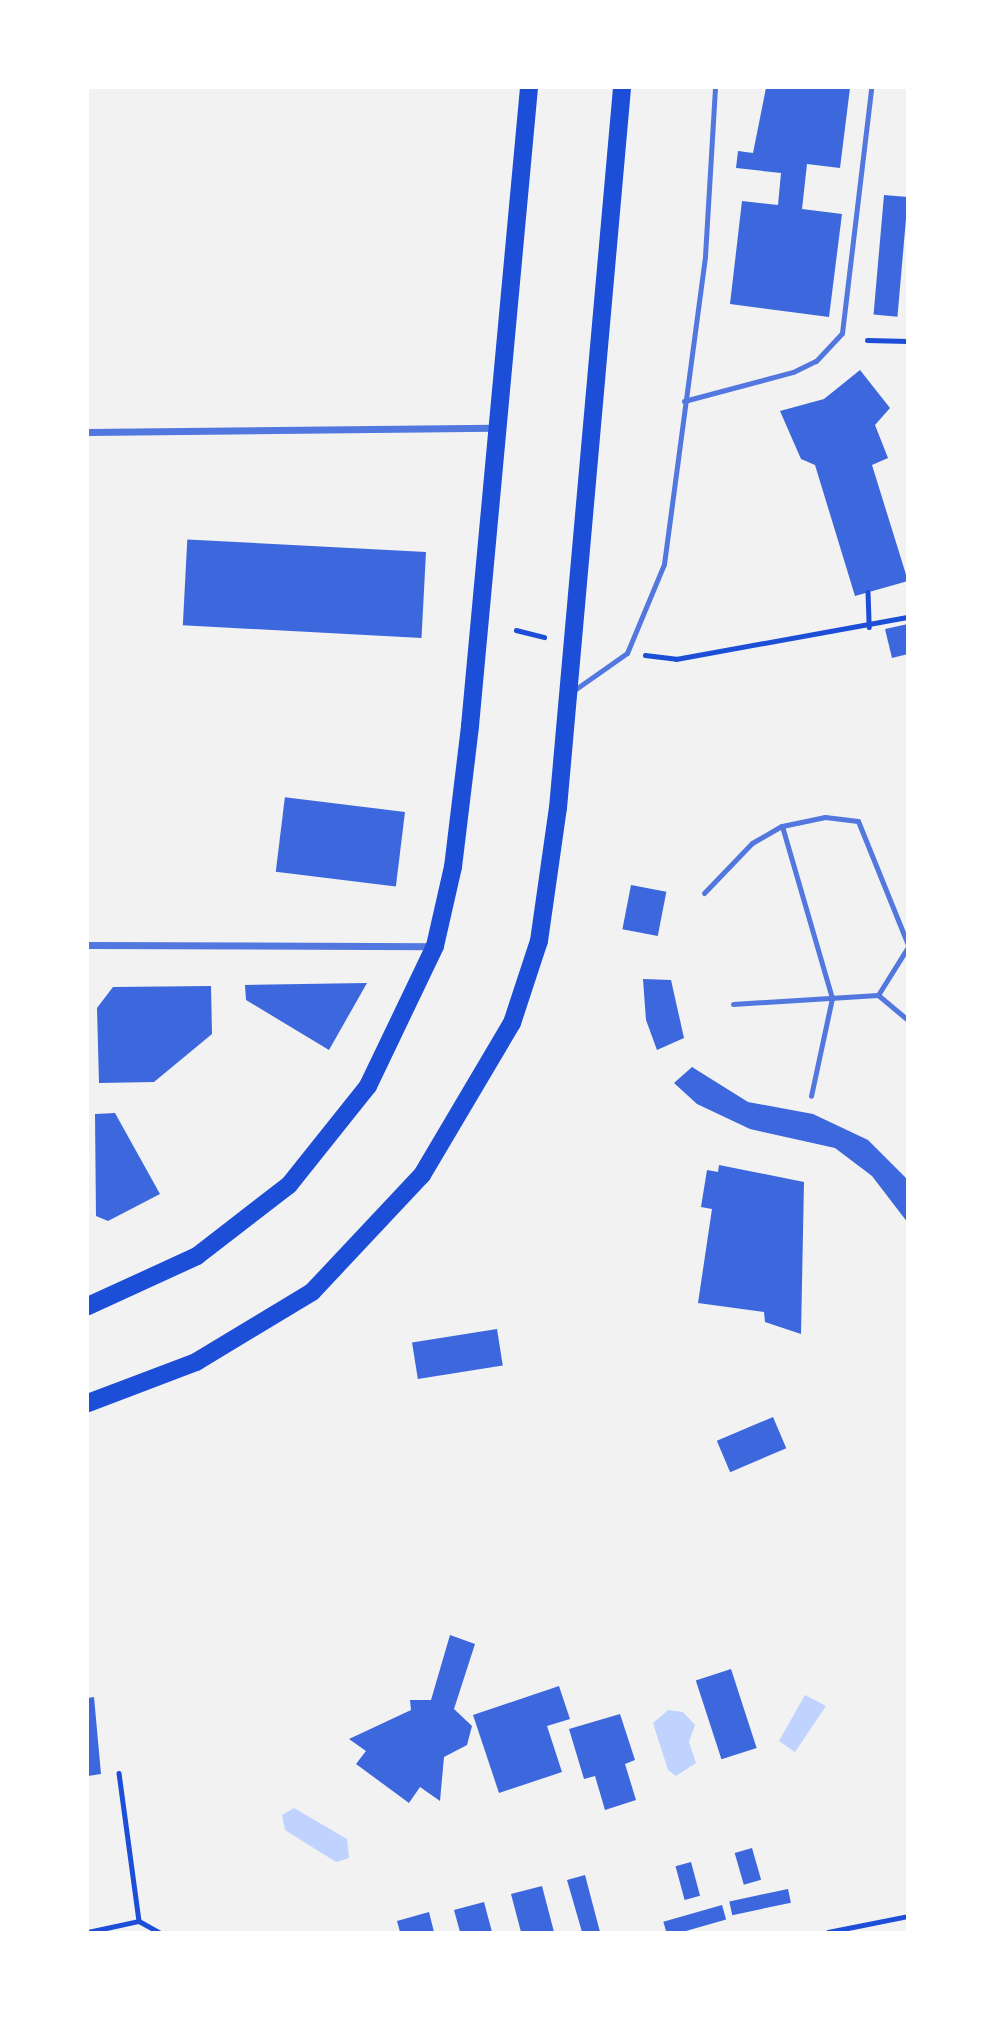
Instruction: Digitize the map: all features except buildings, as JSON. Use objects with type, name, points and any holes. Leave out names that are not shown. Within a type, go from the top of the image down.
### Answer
[{"type":"main road","points":[[88,1306],[197,1256],[289,1185],[344,1121],[385,1058],[435,946],[453,867],[470,726],[493,428],[529,88]]},
{"type":"main road","points":[[88,1403],[154,1381],[271,1322],[354,1254],[422,1175],[484,1079],[512,1023],[539,942],[567,694],[622,88]]},
{"type":"street","points":[[88,432],[493,428]]},
{"type":"street","points":[[88,945],[435,946]]},
{"type":"lane","points":[[567,694],[627,653],[664,564],[705,256],[715,88]]},
{"type":"lane","points":[[684,401],[793,372],[816,361],[842,333],[871,88]]},
{"type":"lane","points":[[704,893],[752,843],[782,827],[825,817],[858,821],[908,946],[878,995]]},
{"type":"lane","points":[[782,827],[832,998],[811,1096]]},
{"type":"lane","points":[[733,1004],[878,995],[908,1020]]},
{"type":"path","points":[[867,340],[908,341]]},
{"type":"path","points":[[868,592],[869,627]]},
{"type":"path","points":[[627,653],[676,659],[869,627],[908,617]]},
{"type":"path","points":[[516,630],[544,637]]},
{"type":"path","points":[[119,1773],[139,1921]]},
{"type":"path","points":[[828,1933],[908,1916]]},
{"type":"path","points":[[88,1932],[139,1921],[159,1933]]},
{"type":"water","points":[[805,1695],[826,1706],[795,1752],[779,1741]]},
{"type":"water","points":[[668,1710],[683,1712],[695,1725],[689,1742],[696,1763],[676,1776],[668,1770],[653,1723]]},
{"type":"water","points":[[294,1808],[347,1839],[349,1858],[336,1862],[285,1830],[282,1815]]}]
